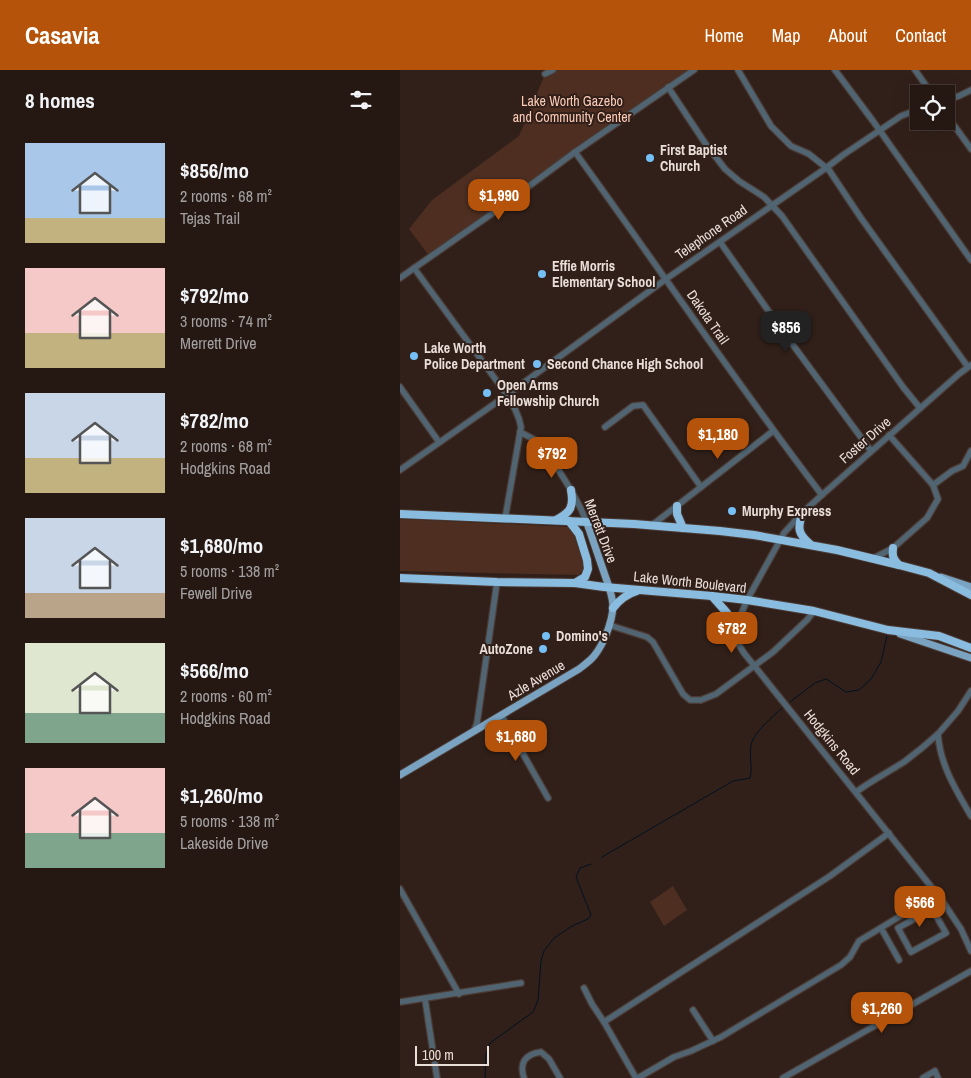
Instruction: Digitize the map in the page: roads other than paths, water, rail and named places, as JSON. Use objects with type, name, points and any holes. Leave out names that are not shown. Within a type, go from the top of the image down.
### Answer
[{"type":"highway","points":[[556,520],[564,516],[572,506],[571,490]]},
{"type":"highway","points":[[677,506],[677,514],[683,528]]},
{"type":"highway","points":[[802,513],[799,530],[804,539],[812,545]]},
{"type":"highway","points":[[400,514],[556,520],[683,528],[780,539],[874,558],[929,573],[971,594]]},
{"type":"highway","points":[[569,521],[578,534],[587,560],[588,569],[585,577],[575,584]]},
{"type":"highway","points":[[893,548],[892,556],[899,565]]},
{"type":"highway","name":"Lake Worth Boulevard","points":[[400,578],[575,584],[712,596],[814,611],[888,630]]},
{"type":"highway","points":[[613,608],[618,601],[630,593],[641,590]]},
{"type":"highway","points":[[712,596],[727,613],[737,630]]},
{"type":"highway","points":[[888,630],[939,636],[971,648]]},
{"type":"main road","name":"Merrett Drive","points":[[586,523],[609,587]]},
{"type":"main road","points":[[929,573],[971,587]]},
{"type":"main road","name":"Azle Avenue","points":[[400,775],[579,669],[594,656],[603,642],[613,608],[609,587]]},
{"type":"main road","name":"Lake Worth Boulevard","points":[[888,630],[971,658]]},
{"type":"street","points":[[545,74],[553,70]]},
{"type":"street","points":[[400,278],[575,152],[694,70]]},
{"type":"street","points":[[738,70],[771,126],[791,146],[809,154],[826,168],[970,366]]},
{"type":"street","points":[[835,70],[971,260]]},
{"type":"street","points":[[915,70],[926,85]]},
{"type":"street","points":[[668,87],[707,146],[725,169],[764,197],[782,216],[903,387],[920,408]]},
{"type":"street","points":[[955,97],[971,90]]},
{"type":"street","name":"Telephone Road","points":[[400,470],[666,278],[843,155],[901,116],[910,112]]},
{"type":"street","points":[[955,127],[971,149]]},
{"type":"street","name":"Dakota Trail","points":[[575,152],[773,431],[822,495]]},
{"type":"street","points":[[720,242],[871,451]]},
{"type":"street","points":[[414,268],[514,406],[520,420],[521,427],[505,518]]},
{"type":"street","name":"Foster Drive","points":[[780,539],[802,513],[970,366]]},
{"type":"street","points":[[400,387],[439,442]]},
{"type":"street","points":[[605,427],[633,406],[643,405],[701,487]]},
{"type":"street","points":[[651,526],[773,431]]},
{"type":"street","name":"Merrett Drive","points":[[520,432],[535,439],[542,445],[571,490],[586,523]]},
{"type":"street","points":[[874,558],[893,548],[930,514],[938,499],[933,485],[889,436]]},
{"type":"street","points":[[933,485],[952,471],[963,466],[971,451]]},
{"type":"street","points":[[737,630],[740,617],[748,600],[780,539]]},
{"type":"street","points":[[474,731],[477,723],[497,582]]},
{"type":"street","points":[[609,625],[646,637],[653,642],[683,694],[690,700],[701,700],[716,694],[772,652],[808,620],[814,611]]},
{"type":"street","name":"Hodgkins Road","points":[[737,630],[739,645],[744,653],[937,894],[961,929],[971,951]]},
{"type":"street","points":[[856,792],[911,757],[938,734],[958,711],[971,691]]},
{"type":"street","points":[[501,715],[548,798]]},
{"type":"street","points":[[938,734],[940,751],[948,774],[971,816]]},
{"type":"street","points":[[604,1022],[830,876],[889,833]]},
{"type":"street","points":[[400,889],[459,994]]},
{"type":"street","points":[[584,988],[637,1078],[674,1057],[713,1040],[841,966],[850,957],[859,940],[937,894]]},
{"type":"street","points":[[927,900],[946,933],[911,952],[898,928],[932,909]]},
{"type":"street","points":[[881,928],[899,960]]},
{"type":"street","points":[[783,1078],[971,971]]},
{"type":"street","points":[[400,1002],[521,983]]},
{"type":"street","points":[[425,999],[438,1078]]},
{"type":"street","points":[[693,1010],[713,1040]]},
{"type":"street","points":[[524,1078],[521,1071],[522,1063],[532,1053],[540,1052],[549,1059],[560,1078]]},
{"type":"street","points":[[923,1078],[935,1071],[938,1078]]},
{"type":"waterway","points":[[790,702],[815,683],[826,679],[846,692],[859,690],[871,679],[881,662],[887,636]]},
{"type":"waterway","points":[[602,857],[733,781],[750,778],[752,741],[764,725],[783,707]]},
{"type":"waterway","points":[[485,1078],[486,1054],[490,1043],[533,1012],[538,1000],[541,961],[544,951],[554,938],[572,926],[588,919],[591,915],[576,877],[580,868],[591,864]]},
{"type":"place","name":"First Baptist Church","points":[[650,158]]},
{"type":"place","name":"Effie Morris Elementary School","points":[[542,274]]},
{"type":"place","name":"Lake Worth Police Department","points":[[414,356]]},
{"type":"place","name":"Second Chance High School","points":[[537,364]]},
{"type":"place","name":"Open Arms Fellowship Church","points":[[487,393]]},
{"type":"place","name":"Murphy Express","points":[[732,511]]},
{"type":"place","name":"Domino's","points":[[546,636]]},
{"type":"place","name":"AutoZone","points":[[543,649]]},
{"type":"park label","name":"Lake Worth Gazebo and Community Center","points":[[572,110]]}]
